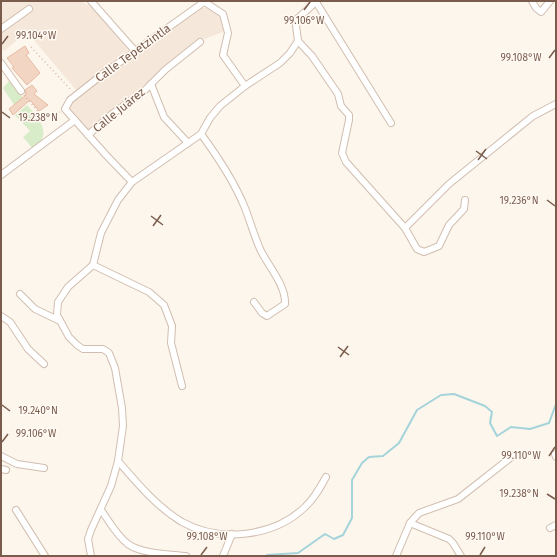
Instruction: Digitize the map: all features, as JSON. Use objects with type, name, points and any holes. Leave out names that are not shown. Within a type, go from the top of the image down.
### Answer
[{"type":"street","points":[[91,1],[135,51]]},
{"type":"street","points":[[204,1],[223,14],[228,33],[223,55],[245,86]]},
{"type":"street","name":"Calle Tepetzintla","points":[[65,109],[70,100],[204,1]]},
{"type":"street","points":[[391,123],[316,1],[298,19],[296,25],[298,41],[312,56],[338,94],[341,106],[349,115],[342,153],[346,162],[405,228],[420,251],[424,252],[439,246],[449,225],[464,208],[465,200]]},
{"type":"street","points":[[532,1],[541,12],[550,1]]},
{"type":"street","points":[[1,29],[29,9]]},
{"type":"street","points":[[91,556],[88,539],[111,486],[118,461],[123,426],[120,393],[110,353],[103,349],[83,349],[76,345],[60,321],[56,308],[60,296],[93,265],[105,226],[118,200],[132,182],[201,134],[210,118],[220,106],[245,86],[280,63],[290,53],[298,41]]},
{"type":"street","name":"Calle Juárez","points":[[88,135],[200,42]]},
{"type":"street","points":[[1,63],[21,91]]},
{"type":"street","name":"Calle Juárez","points":[[151,84],[164,116],[188,143]]},
{"type":"street","points":[[405,228],[449,184],[534,116],[556,104]]},
{"type":"street","points":[[65,109],[132,182]]},
{"type":"street","points":[[1,175],[75,120]]},
{"type":"street","points":[[201,134],[231,179],[245,207],[260,249],[276,277],[285,300],[285,304],[281,308],[267,316],[262,313],[254,302]]},
{"type":"street","points":[[93,265],[149,292],[164,305],[172,326],[171,343],[182,386]]},
{"type":"street","points":[[20,294],[35,309],[60,321]]},
{"type":"street","points":[[1,316],[10,322],[28,349],[44,364]]},
{"type":"street","points":[[404,556],[398,553],[410,523],[418,513],[458,499],[514,455]]},
{"type":"street","points":[[1,456],[17,464],[44,468]]},
{"type":"street","points":[[118,461],[151,497],[181,521],[204,531],[232,534],[264,530],[288,519],[312,500],[326,477]]},
{"type":"street","points":[[16,510],[45,556]]},
{"type":"street","points":[[101,510],[129,545],[145,550],[186,556]]},
{"type":"street","points":[[410,523],[449,539],[461,556]]},
{"type":"street","points":[[223,556],[232,534]]},
{"type":"path","points":[[31,47],[77,95]]},
{"type":"path","points":[[21,91],[44,119],[65,109]]},
{"type":"shaded area","points":[[1,1],[80,1],[92,7],[128,50],[78,92],[27,32],[4,51],[1,47]]},
{"type":"shaded area","points":[[199,8],[214,8],[220,14],[223,32],[196,42],[88,131],[67,109],[75,98]]},
{"type":"green space","points":[[10,80],[23,98],[14,105],[3,88]]},
{"type":"green space","points":[[27,105],[40,121],[43,132],[43,138],[33,149],[23,137],[30,131],[15,115]]},
{"type":"building","points":[[25,46],[29,53],[26,55],[40,73],[27,85],[12,68],[14,67],[7,58]]},
{"type":"building","points":[[32,85],[37,91],[34,94],[48,105],[39,111],[30,100],[13,115],[9,109],[26,95],[25,90]]},
{"type":"waterway","points":[[267,555],[298,553],[325,534],[334,539],[343,535],[352,518],[352,480],[362,463],[369,457],[383,456],[399,443],[417,410],[441,395],[454,394],[485,406],[492,412],[490,423],[497,436],[511,427],[530,429],[549,423],[556,404]]}]
